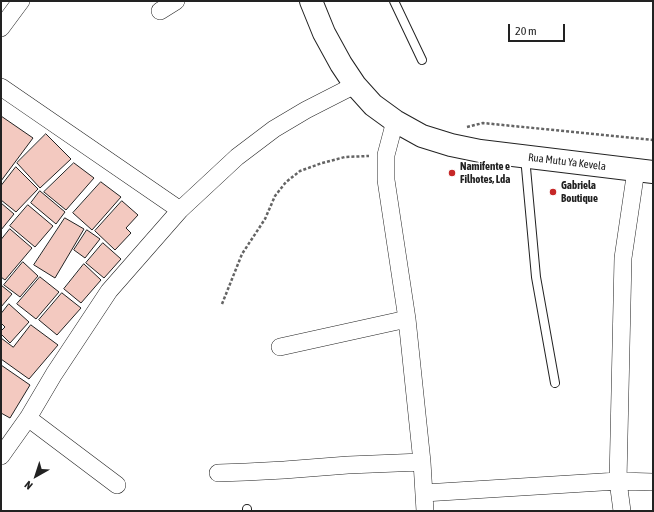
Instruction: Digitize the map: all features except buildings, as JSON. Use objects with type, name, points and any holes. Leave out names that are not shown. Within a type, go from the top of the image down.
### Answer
[{"type":"main road","name":"Rua Mutu Ya Kevela","points":[[311,1],[324,33],[341,64],[355,85],[374,105],[395,121],[422,136],[451,146],[480,151],[644,171]]},
{"type":"street","points":[[1,28],[21,1]]},
{"type":"street","points":[[160,11],[176,1]]},
{"type":"street","points":[[1,456],[28,418],[54,374],[108,291],[180,210],[237,157],[274,129],[306,110],[355,85]]},
{"type":"street","points":[[1,88],[180,210]]},
{"type":"street","points":[[395,121],[386,155],[386,180],[407,319],[422,462],[425,511]]},
{"type":"street","points":[[622,511],[618,481],[623,258],[644,171]]},
{"type":"street","points":[[280,347],[407,319]]},
{"type":"street","points":[[28,418],[118,485]]},
{"type":"street","points":[[218,472],[246,472],[348,465],[422,462]]},
{"type":"street","points":[[424,493],[618,481],[653,482]]},
{"type":"lane","points":[[394,1],[422,60]]},
{"type":"lane","points":[[525,157],[536,277],[555,383]]},
{"type":"path","points":[[460,128],[483,123],[653,140]]},
{"type":"path","points":[[222,304],[242,254],[265,219],[275,196],[286,182],[300,171],[322,163],[345,157],[386,155]]},
{"type":"place","name":"Namifente e Filhotes, Lda","points":[[452,173]]},
{"type":"place","name":"Gabriela Boutique","points":[[553,192]]}]
